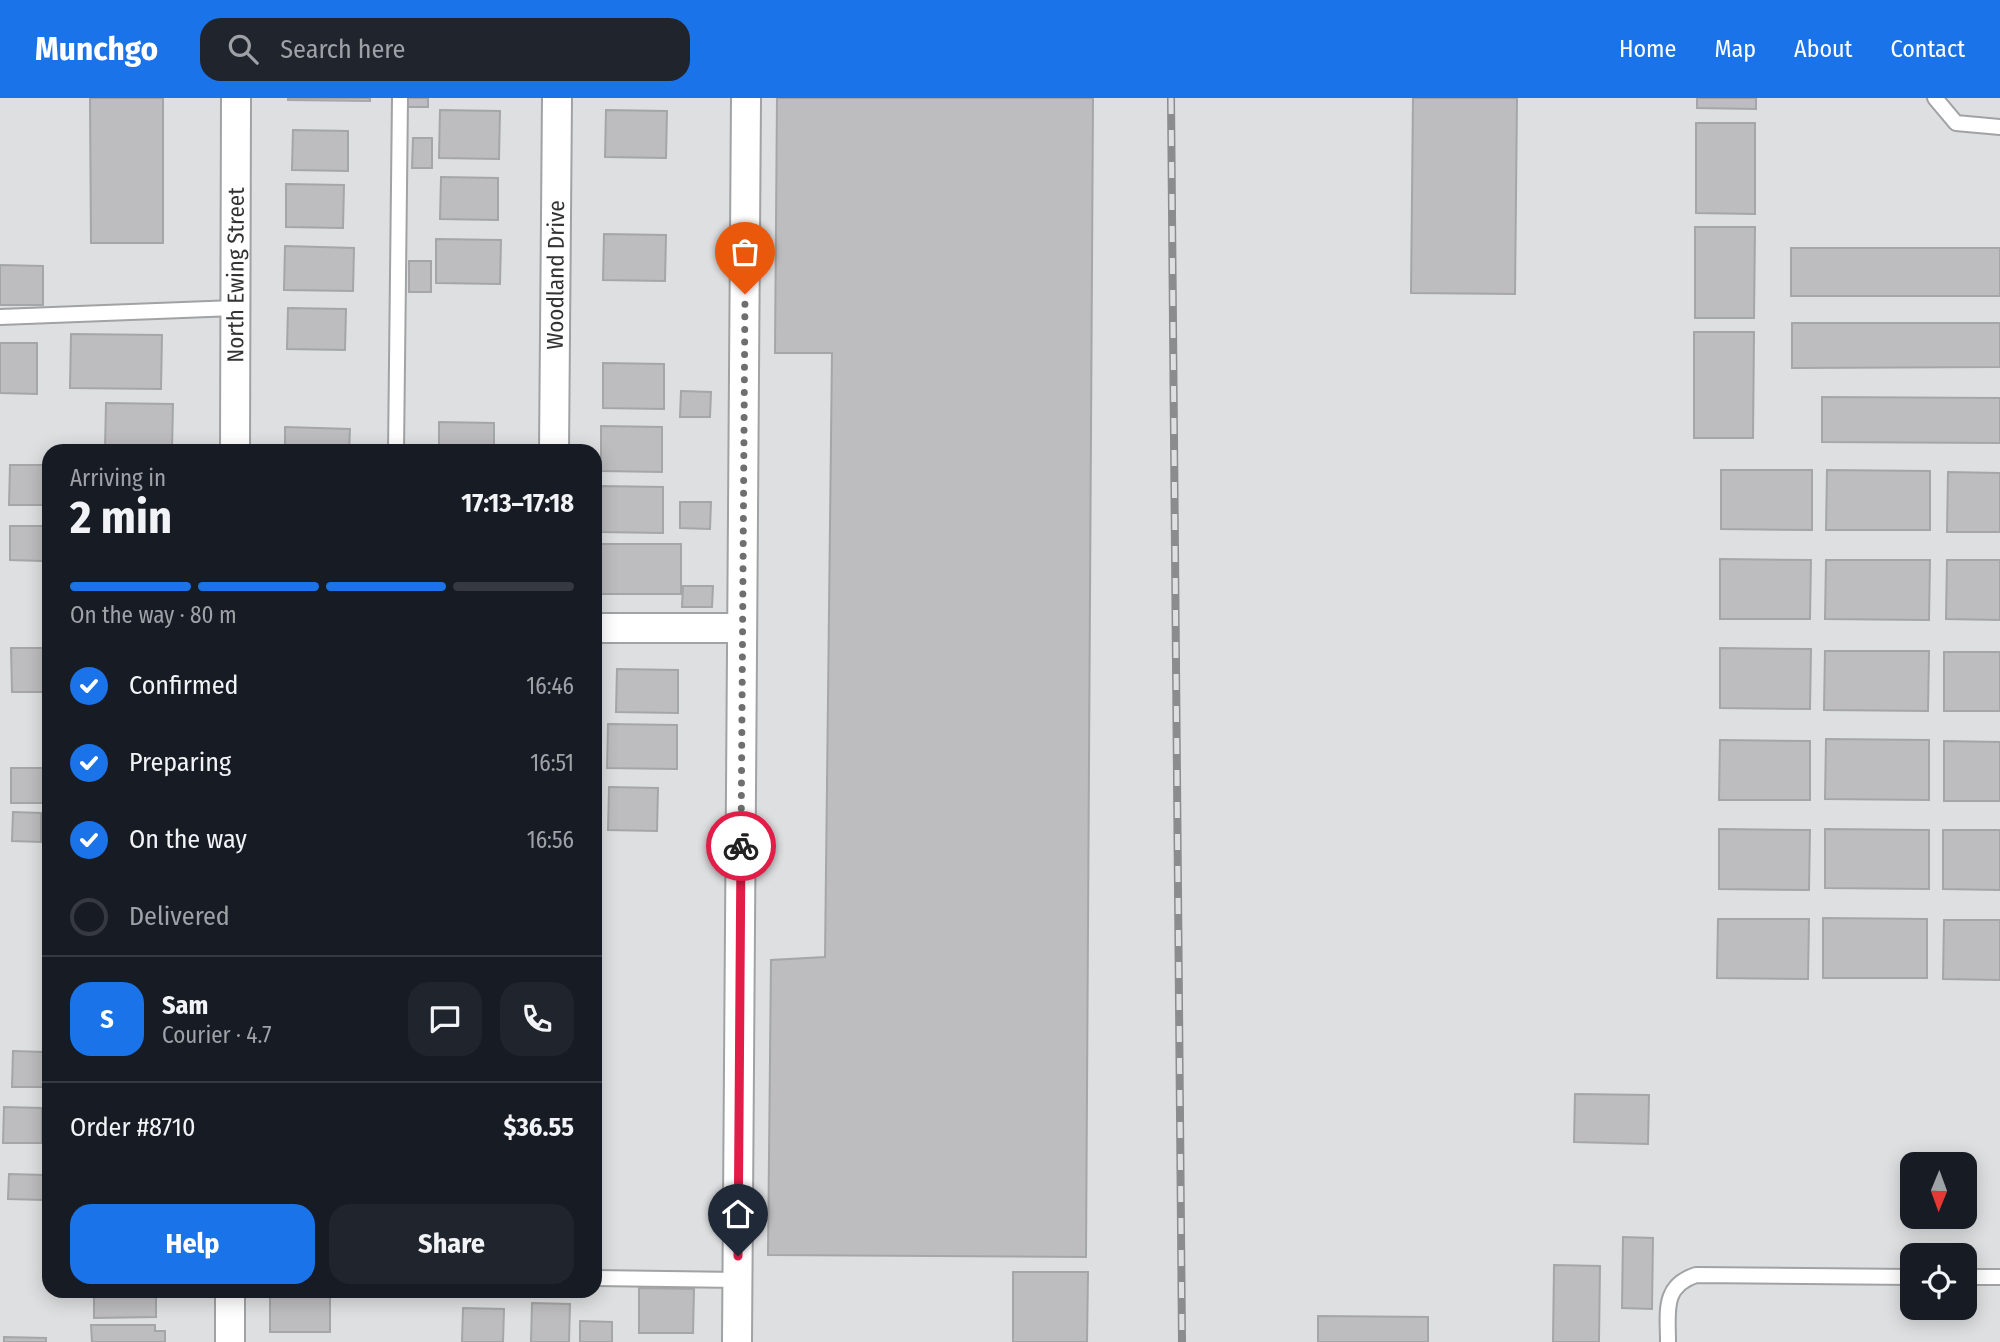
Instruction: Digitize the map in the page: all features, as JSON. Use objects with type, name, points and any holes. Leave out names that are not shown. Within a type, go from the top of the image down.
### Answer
[{"type":"street","name":"North Ewing Street","points":[[234,444],[236,98]]},
{"type":"street","name":"Woodland Drive","points":[[554,444],[557,98]]},
{"type":"street","points":[[737,1342],[747,98]]},
{"type":"street","points":[[602,628],[742,628]]},
{"type":"street","points":[[229,1342],[230,1298]]},
{"type":"lane","points":[[396,444],[400,98]]},
{"type":"lane","points":[[1935,98],[1956,123],[2000,127]]},
{"type":"lane","points":[[0,317],[235,308]]},
{"type":"lane","points":[[1668,1342],[1669,1298],[1682,1280],[1696,1275],[1900,1277]]},
{"type":"lane","points":[[1977,1277],[2000,1277]]},
{"type":"lane","points":[[602,1278],[738,1280]]},
{"type":"building","points":[[90,98],[163,98],[163,243],[91,243]]},
{"type":"building","points":[[370,98],[370,101],[288,100]]},
{"type":"building","points":[[408,98],[428,98],[428,107],[408,107]]},
{"type":"building","points":[[777,98],[1093,98],[1086,1257],[768,1255],[771,960],[825,957],[832,353],[775,353]]},
{"type":"building","points":[[1413,98],[1517,98],[1515,294],[1411,293]]},
{"type":"building","points":[[1697,98],[1756,98],[1756,109],[1697,108]]},
{"type":"building","points":[[440,110],[500,111],[499,159],[439,158]]},
{"type":"building","points":[[606,110],[667,111],[666,158],[605,157]]},
{"type":"building","points":[[1696,123],[1755,123],[1755,214],[1696,213]]},
{"type":"building","points":[[293,130],[348,131],[348,171],[292,170]]},
{"type":"building","points":[[413,138],[432,138],[432,168],[412,168]]},
{"type":"building","points":[[441,177],[498,178],[498,220],[440,219]]},
{"type":"building","points":[[286,184],[344,185],[343,228],[286,227]]},
{"type":"building","points":[[1695,227],[1755,227],[1754,318],[1695,318]]},
{"type":"building","points":[[604,234],[666,235],[665,281],[603,280]]},
{"type":"building","points":[[436,239],[501,240],[500,284],[436,283]]},
{"type":"building","points":[[285,246],[354,248],[353,291],[284,290]]},
{"type":"building","points":[[1791,248],[2000,248],[2000,296],[1791,296]]},
{"type":"building","points":[[409,261],[431,261],[431,292],[409,292]]},
{"type":"building","points":[[0,265],[43,266],[43,305],[0,305]]},
{"type":"building","points":[[288,308],[346,309],[345,350],[287,349]]},
{"type":"building","points":[[1792,323],[2000,323],[2000,367],[1792,368]]},
{"type":"building","points":[[1694,332],[1754,332],[1753,438],[1694,438]]},
{"type":"building","points":[[71,334],[162,335],[161,389],[70,388]]},
{"type":"building","points":[[0,343],[37,343],[37,394],[0,393]]},
{"type":"building","points":[[603,363],[664,364],[664,409],[603,408]]},
{"type":"building","points":[[681,391],[711,392],[710,417],[680,417]]},
{"type":"building","points":[[1822,397],[2000,398],[2000,443],[1822,442]]},
{"type":"building","points":[[106,403],[173,404],[172,444],[105,444]]},
{"type":"building","points":[[439,422],[494,423],[494,444],[439,444]]},
{"type":"building","points":[[601,426],[662,427],[662,472],[602,471]]},
{"type":"building","points":[[285,427],[350,429],[349,444],[285,444]]},
{"type":"building","points":[[10,465],[42,465],[42,505],[9,505]]},
{"type":"building","points":[[1721,470],[1812,470],[1812,530],[1721,529]]},
{"type":"building","points":[[1827,470],[1930,471],[1930,530],[1826,530]]},
{"type":"building","points":[[1948,472],[2000,473],[2000,532],[1947,532]]},
{"type":"building","points":[[602,486],[663,487],[663,533],[602,532]]},
{"type":"building","points":[[680,502],[711,502],[710,529],[680,528]]},
{"type":"building","points":[[10,526],[42,526],[42,561],[10,560]]},
{"type":"building","points":[[602,544],[681,544],[681,594],[602,594]]},
{"type":"building","points":[[1720,559],[1811,560],[1810,619],[1720,619]]},
{"type":"building","points":[[1826,560],[1930,560],[1929,620],[1825,619]]},
{"type":"building","points":[[1947,560],[2000,560],[2000,620],[1946,619]]},
{"type":"building","points":[[683,586],[713,586],[712,607],[682,607]]},
{"type":"building","points":[[11,648],[42,648],[42,692],[12,692]]},
{"type":"building","points":[[1720,648],[1811,649],[1810,709],[1720,708]]},
{"type":"building","points":[[1825,651],[1929,651],[1928,711],[1824,710]]},
{"type":"building","points":[[1944,652],[2000,652],[2000,711],[1944,711]]},
{"type":"building","points":[[617,669],[678,670],[678,713],[616,712]]},
{"type":"building","points":[[608,724],[677,725],[677,769],[607,768]]},
{"type":"building","points":[[1826,739],[1929,740],[1929,800],[1825,799]]},
{"type":"building","points":[[1720,740],[1810,741],[1810,800],[1719,800]]},
{"type":"building","points":[[1944,741],[2000,742],[2000,801],[1944,801]]},
{"type":"building","points":[[11,768],[42,768],[42,803],[11,803]]},
{"type":"building","points":[[609,787],[658,788],[657,831],[608,830]]},
{"type":"building","points":[[13,812],[41,813],[41,842],[12,841]]},
{"type":"building","points":[[1719,829],[1810,830],[1809,890],[1719,889]]},
{"type":"building","points":[[1825,829],[1929,830],[1929,889],[1825,888]]},
{"type":"building","points":[[1943,830],[2000,830],[2000,890],[1943,889]]},
{"type":"building","points":[[1823,918],[1927,919],[1927,978],[1823,978]]},
{"type":"building","points":[[1718,919],[1809,919],[1808,979],[1717,978]]},
{"type":"building","points":[[1944,920],[2000,920],[2000,980],[1943,979]]},
{"type":"building","points":[[13,1051],[42,1052],[42,1087],[12,1087]]},
{"type":"building","points":[[1575,1094],[1649,1095],[1648,1144],[1574,1142]]},
{"type":"building","points":[[4,1107],[42,1108],[42,1143],[3,1143]]},
{"type":"building","points":[[9,1174],[42,1175],[42,1200],[8,1199]]},
{"type":"building","points":[[1623,1237],[1653,1238],[1652,1309],[1622,1308]]},
{"type":"building","points":[[1554,1265],[1600,1266],[1599,1342],[1553,1342]]},
{"type":"building","points":[[1013,1272],[1088,1272],[1087,1342],[1013,1342]]},
{"type":"building","points":[[639,1288],[694,1289],[693,1333],[639,1333]]},
{"type":"building","points":[[94,1298],[156,1298],[156,1317],[94,1318]]},
{"type":"building","points":[[270,1298],[330,1298],[330,1332],[270,1332]]},
{"type":"building","points":[[532,1303],[570,1304],[569,1342],[531,1342]]},
{"type":"building","points":[[463,1308],[504,1309],[503,1342],[462,1342]]},
{"type":"building","points":[[1318,1316],[1428,1317],[1428,1342],[1318,1342]]},
{"type":"building","points":[[580,1321],[612,1322],[612,1342],[580,1342]]},
{"type":"building","points":[[91,1325],[155,1325],[155,1331],[165,1331],[165,1342],[92,1342]]},
{"type":"building","points":[[4,1337],[46,1338],[46,1342],[4,1342]]},
{"type":"railway","points":[[1171,98],[1182,1342]]},
{"type":"way so far","points":[[741,846],[745,294]]},
{"type":"route","points":[[738,1256],[741,846]]}]
